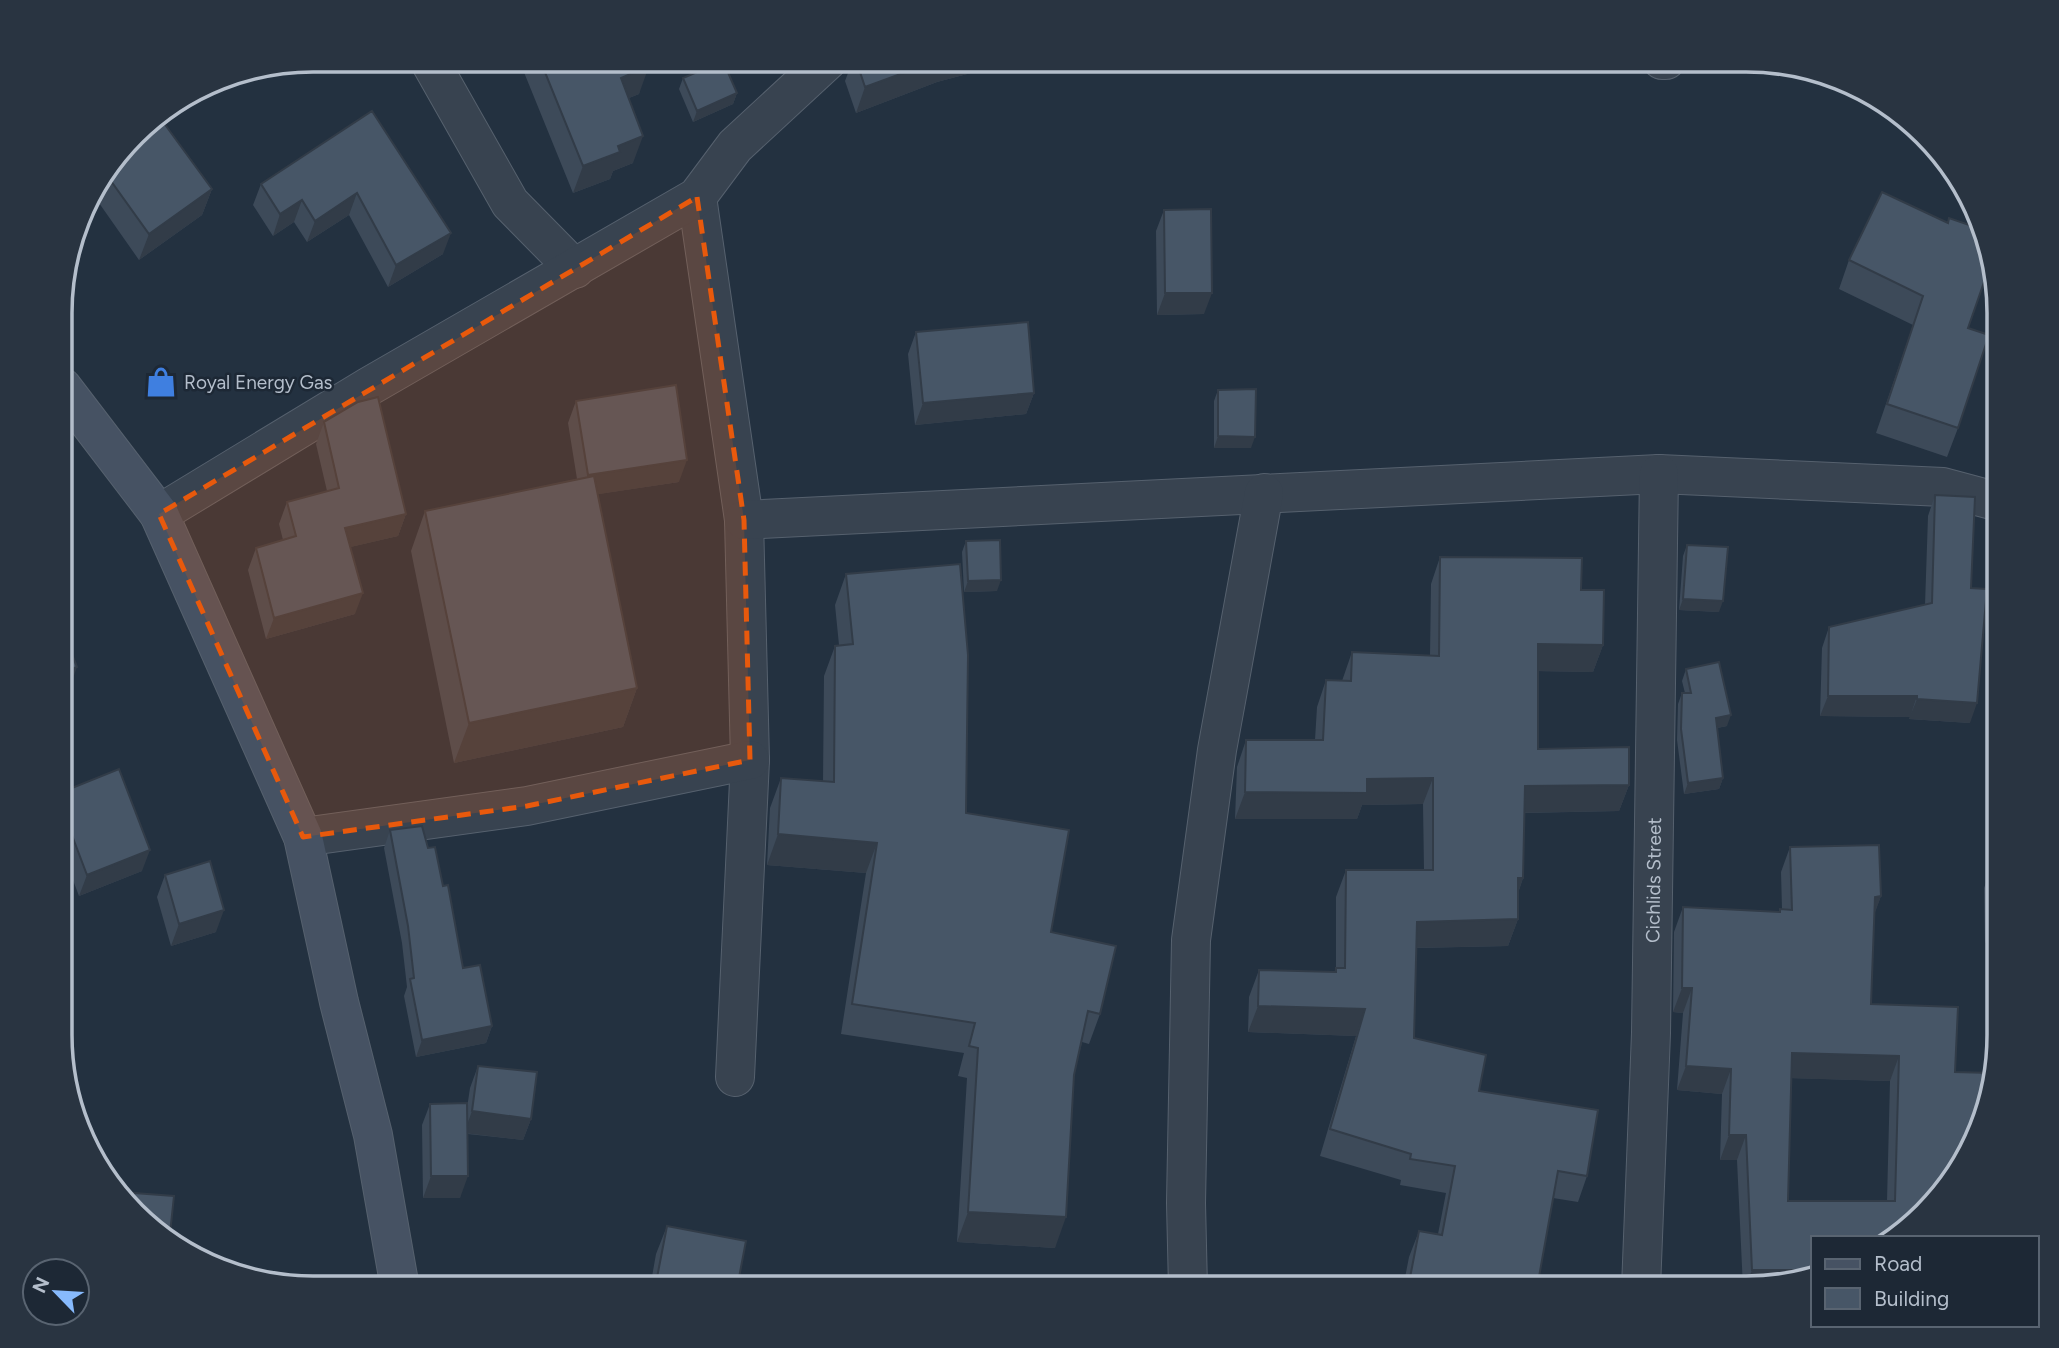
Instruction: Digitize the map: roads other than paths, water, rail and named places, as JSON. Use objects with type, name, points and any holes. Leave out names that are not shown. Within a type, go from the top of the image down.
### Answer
[{"type":"main road","points":[[72,400],[159,514],[303,837],[339,1002],[373,1135],[398,1276]]},
{"type":"street","points":[[436,72],[510,203],[575,269]]},
{"type":"street","points":[[159,514],[368,387],[697,197],[736,146],[815,72]]},
{"type":"street","points":[[697,197],[744,520],[750,760],[735,1077]]},
{"type":"street","points":[[744,520],[1659,474],[1943,486],[1987,499]]},
{"type":"street","name":"Cichlids Street","points":[[1641,1276],[1651,1019],[1659,474]]},
{"type":"street","points":[[1188,1276],[1186,1203],[1191,940],[1217,750],[1264,493]]},
{"type":"street","points":[[303,837],[527,806],[750,760]]},
{"type":"place","name":"Royal Energy Gas","points":[[161,382]]}]
